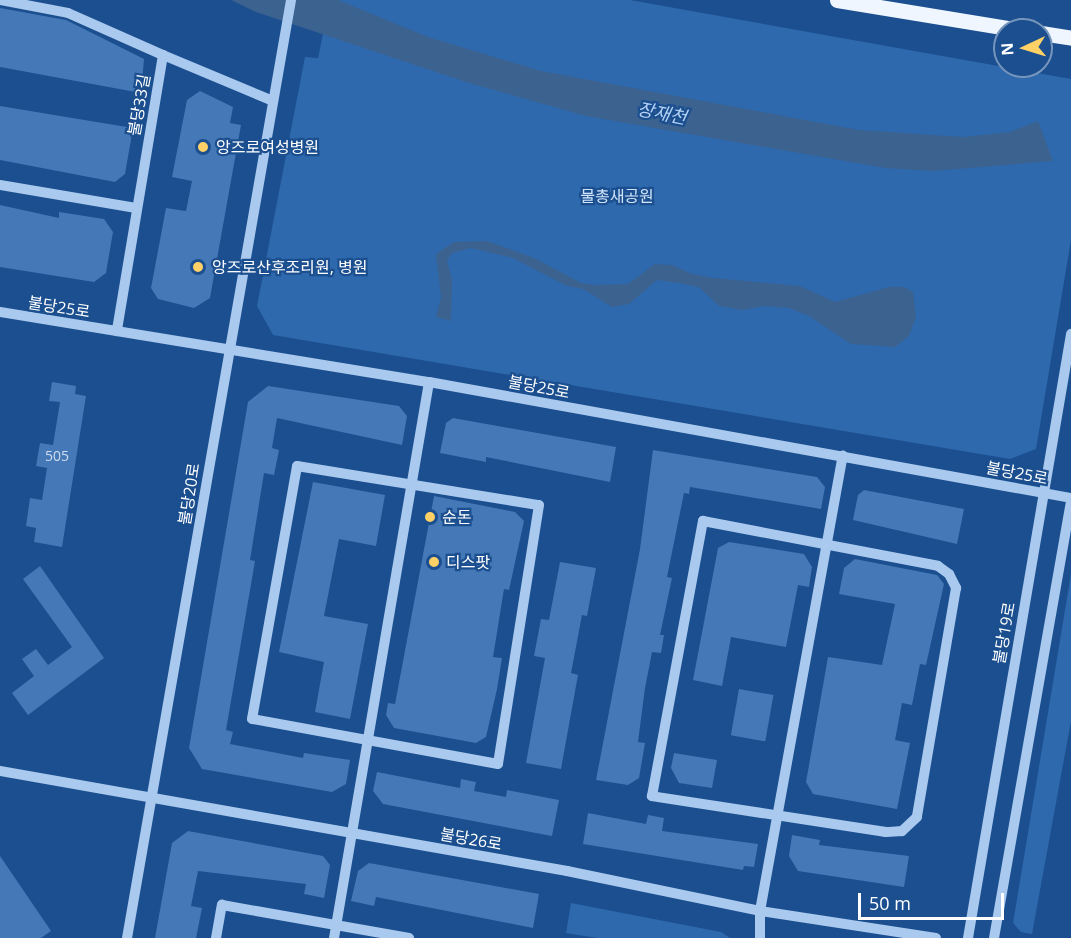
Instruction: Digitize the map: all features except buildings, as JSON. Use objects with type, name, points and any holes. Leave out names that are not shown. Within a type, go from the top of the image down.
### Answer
[{"type":"main road","points":[[837,0],[993,25]]},
{"type":"main road","points":[[1053,35],[1071,38]]},
{"type":"street","name":"불당33길","points":[[0,0],[68,13],[163,55],[117,331]]},
{"type":"street","name":"불당20로","points":[[126,938],[154,798],[228,352],[291,0]]},
{"type":"street","points":[[163,55],[273,101]]},
{"type":"street","points":[[0,185],[136,208]]},
{"type":"street","name":"불당25로","points":[[0,312],[228,352],[429,382],[843,455],[1071,500]]},
{"type":"street","name":"불당19로","points":[[968,938],[1042,493],[1071,334]]},
{"type":"street","points":[[334,938],[355,835],[429,382]]},
{"type":"street","points":[[760,938],[760,911],[843,455]]},
{"type":"street","points":[[297,466],[411,484],[539,505],[498,764],[370,743],[252,719],[297,466]]},
{"type":"street","points":[[994,938],[1071,500]]},
{"type":"street","points":[[703,521],[938,566],[949,574],[956,588],[917,817],[903,831],[886,832],[778,816],[652,796],[703,521]]},
{"type":"street","name":"불당26로","points":[[0,771],[567,871],[760,911],[936,938]]},
{"type":"street","points":[[216,938],[222,905],[409,938]]},
{"type":"green space","name":"물총새공원","points":[[330,0],[630,0],[993,65],[993,78],[1053,78],[1053,76],[1071,79],[1071,240],[1036,449],[1010,459],[273,335],[257,306],[305,57],[318,58]]},
{"type":"green space","points":[[1071,574],[1071,721],[1032,934],[1021,932],[1013,923]]},
{"type":"green space","points":[[571,903],[721,932],[730,938],[597,938],[566,933]]},
{"type":"water","name":"장재천","points":[[231,0],[338,0],[428,37],[541,71],[859,130],[963,137],[1010,132],[1038,121],[1053,161],[933,171],[885,168],[586,116],[469,83],[256,12]]},
{"type":"water","points":[[487,241],[534,258],[581,283],[595,285],[628,284],[655,264],[672,265],[692,274],[714,278],[800,286],[835,302],[889,287],[904,287],[913,292],[916,317],[909,336],[895,347],[851,344],[809,316],[789,308],[765,306],[742,310],[719,306],[699,287],[679,283],[657,280],[629,304],[612,307],[583,289],[567,286],[513,258],[471,248],[452,253],[447,261],[452,279],[451,321],[436,317],[441,297],[436,254],[454,242]]},
{"type":"place","name":"앙즈로여성병원","points":[[203,147]]},
{"type":"place","name":"앙즈로산후조리원, 병원","points":[[198,267]]},
{"type":"place","name":"순돈","points":[[430,517]]},
{"type":"place","name":"디스팟","points":[[434,562]]}]
